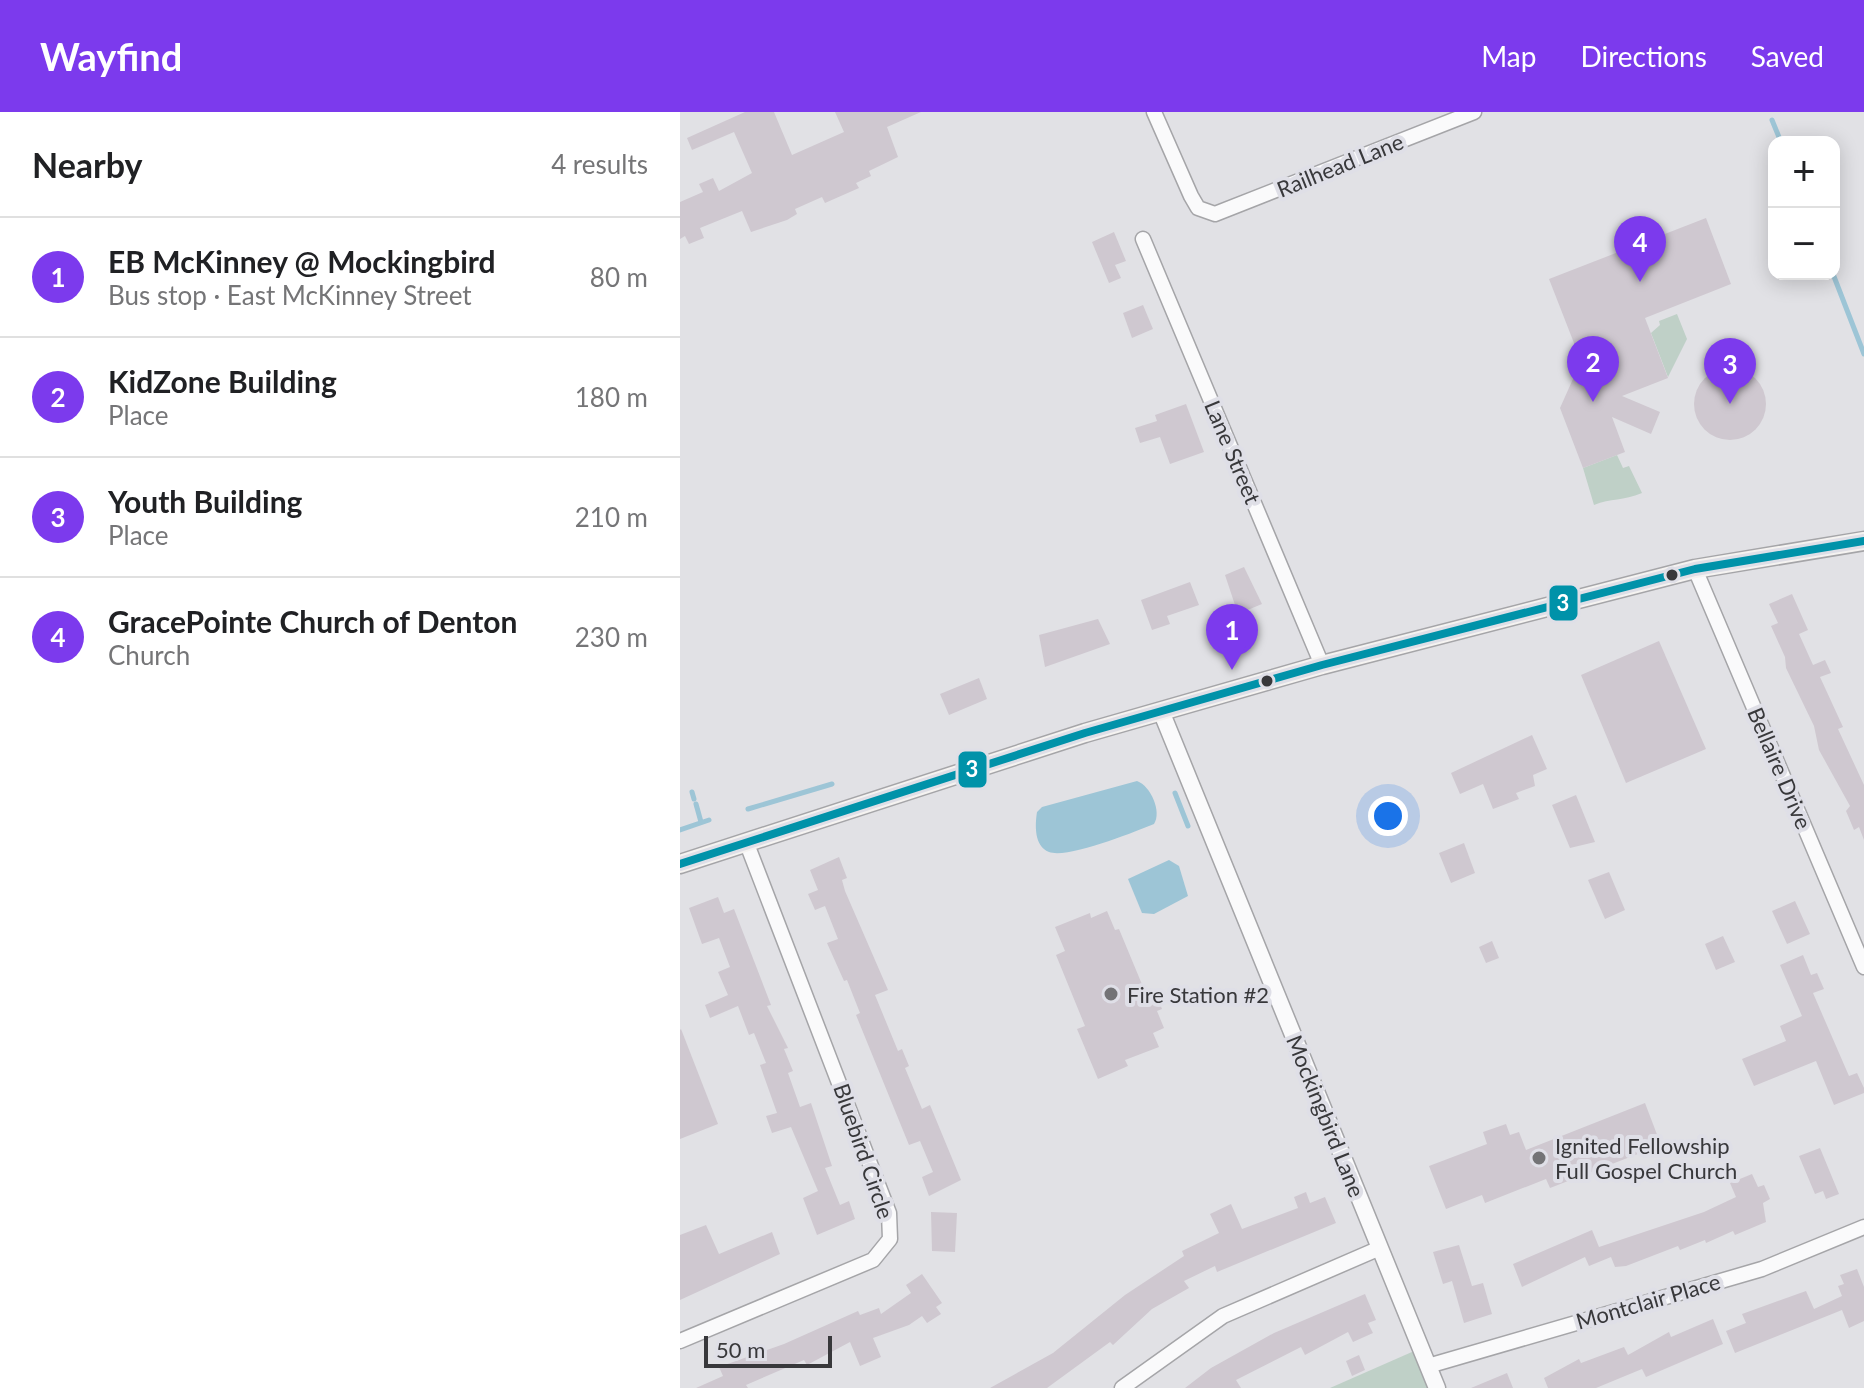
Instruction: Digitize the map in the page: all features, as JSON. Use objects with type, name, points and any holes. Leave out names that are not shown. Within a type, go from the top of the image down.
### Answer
[{"type":"main road","points":[[680,864],[1161,711],[1322,665],[1695,569],[1864,541]]},
{"type":"street","name":"Railhead Lane","points":[[1154,112],[1191,196],[1206,214],[1223,211],[1474,112]]},
{"type":"street","name":"Lane Street","points":[[1143,239],[1322,665]]},
{"type":"street","name":"Bellaire Drive","points":[[1695,569],[1864,967]]},
{"type":"street","name":"Mockingbird Lane","points":[[1161,711],[1437,1388]]},
{"type":"street","name":"Bluebird Circle","points":[[680,1341],[873,1260],[886,1248],[891,1230],[889,1213],[861,1137],[747,844]]},
{"type":"street","name":"Montclair Place","points":[[1428,1366],[1762,1269],[1864,1227]]},
{"type":"street","points":[[1122,1388],[1223,1316],[1380,1248]]},
{"type":"shaded area","points":[[1677,314],[1687,339],[1668,377],[1651,333],[1660,325],[1659,321]]},
{"type":"shaded area","points":[[1617,455],[1623,468],[1629,466],[1642,493],[1594,505],[1583,468]]},
{"type":"shaded area","points":[[1421,1348],[1437,1388],[1330,1388]]},
{"type":"water","points":[[1137,781],[1147,788],[1154,800],[1157,813],[1154,824],[1071,852],[1049,852],[1041,845],[1036,823],[1037,812],[1042,807]]},
{"type":"water","points":[[1169,860],[1179,866],[1188,896],[1154,914],[1142,913],[1128,879]]},
{"type":"building","points":[[745,112],[774,112],[792,155],[844,132],[835,112],[921,112],[887,127],[898,157],[869,171],[871,176],[856,183],[859,188],[825,203],[822,197],[795,209],[797,214],[787,220],[751,232],[742,211],[700,228],[704,238],[689,244],[685,236],[680,239],[680,202],[703,192],[699,184],[713,178],[719,191],[752,173],[734,132],[692,150],[687,138]]},
{"type":"building","points":[[1706,218],[1731,284],[1645,318],[1668,378],[1622,396],[1660,412],[1651,434],[1612,417],[1625,452],[1583,468],[1560,408],[1581,361],[1549,279]]},
{"type":"building","points":[[1114,232],[1126,261],[1115,265],[1121,278],[1109,283],[1092,242]]},
{"type":"building","points":[[1143,305],[1153,329],[1132,338],[1123,313]]},
{"type":"building","points":[[1730,368],[1750,374],[1760,384],[1766,404],[1760,424],[1750,434],[1730,440],[1710,434],[1700,424],[1694,404],[1700,384],[1710,374]]},
{"type":"building","points":[[1186,404],[1204,452],[1170,464],[1160,437],[1140,443],[1135,428],[1157,421],[1155,415]]},
{"type":"building","points":[[1244,567],[1262,604],[1238,614],[1225,575]]},
{"type":"building","points":[[1190,582],[1199,605],[1167,616],[1170,624],[1152,630],[1141,600]]},
{"type":"building","points":[[1792,594],[1808,630],[1799,634],[1813,665],[1825,660],[1831,673],[1820,677],[1843,727],[1838,729],[1864,785],[1864,840],[1859,827],[1854,830],[1846,811],[1850,806],[1819,750],[1814,726],[1786,668],[1785,657],[1771,626],[1778,623],[1769,604]]},
{"type":"building","points":[[1098,619],[1110,644],[1045,667],[1039,635]]},
{"type":"building","points":[[1659,641],[1706,749],[1626,783],[1581,675]]},
{"type":"building","points":[[979,678],[987,699],[949,715],[940,694]]},
{"type":"building","points":[[1532,735],[1547,769],[1533,775],[1535,786],[1516,793],[1519,799],[1493,809],[1483,784],[1460,794],[1451,773]]},
{"type":"building","points":[[1576,795],[1595,842],[1570,848],[1552,805]]},
{"type":"building","points":[[1464,843],[1475,873],[1451,883],[1439,853]]},
{"type":"building","points":[[839,857],[847,878],[842,880],[845,891],[888,990],[875,995],[898,1051],[902,1049],[909,1066],[905,1068],[922,1109],[930,1105],[961,1180],[929,1196],[922,1177],[933,1172],[920,1141],[909,1145],[856,1015],[860,1013],[847,980],[844,981],[827,943],[838,939],[825,906],[815,910],[808,894],[818,890],[810,870]]},
{"type":"building","points":[[1609,872],[1625,910],[1605,919],[1588,880]]},
{"type":"building","points":[[718,897],[724,913],[734,909],[771,1005],[767,1006],[788,1048],[784,1049],[793,1071],[788,1073],[800,1107],[811,1103],[832,1166],[825,1168],[840,1205],[849,1201],[855,1219],[817,1235],[803,1198],[818,1191],[791,1127],[772,1133],[766,1116],[777,1113],[760,1065],[766,1063],[754,1033],[749,1035],[738,1006],[710,1018],[705,1005],[728,995],[718,972],[730,967],[719,938],[702,944],[689,908]]},
{"type":"building","points":[[1795,901],[1810,934],[1787,944],[1772,911]]},
{"type":"building","name":"Fire Station #2","points":[[1107,911],[1115,930],[1119,929],[1146,994],[1149,992],[1151,998],[1157,996],[1162,1009],[1157,1011],[1164,1028],[1153,1033],[1159,1047],[1125,1060],[1128,1066],[1098,1079],[1077,1029],[1085,1026],[1056,955],[1065,951],[1055,927],[1090,913],[1091,918]]},
{"type":"building","points":[[1723,936],[1735,962],[1716,970],[1705,944]]},
{"type":"building","points":[[1492,941],[1499,958],[1486,963],[1479,947]]},
{"type":"building","points":[[1803,955],[1811,975],[1817,973],[1824,989],[1813,993],[1849,1076],[1857,1073],[1864,1088],[1864,1093],[1834,1105],[1816,1061],[1754,1086],[1742,1059],[1786,1041],[1780,1026],[1802,1016],[1780,965]]},
{"type":"building","points":[[680,1030],[718,1124],[680,1139]]},
{"type":"building","name":"Ignited Fellowship Full Gospel Church","points":[[1645,1103],[1661,1145],[1550,1188],[1546,1179],[1485,1203],[1482,1195],[1446,1209],[1429,1166],[1487,1144],[1483,1132],[1506,1124],[1510,1135],[1519,1132],[1526,1150]]},
{"type":"building","points":[[1820,1148],[1839,1194],[1826,1199],[1823,1191],[1815,1194],[1799,1156]]},
{"type":"building","points":[[1752,1174],[1758,1187],[1764,1185],[1770,1199],[1763,1203],[1766,1222],[1735,1235],[1733,1231],[1706,1243],[1705,1240],[1680,1250],[1678,1246],[1626,1266],[1615,1267],[1611,1257],[1589,1266],[1585,1257],[1522,1287],[1513,1264],[1592,1230],[1599,1247],[1704,1212],[1736,1197],[1730,1183]]},
{"type":"building","points":[[1306,1192],[1310,1203],[1325,1197],[1336,1223],[1217,1272],[1215,1266],[1184,1281],[1189,1288],[1152,1309],[1113,1345],[1110,1342],[1047,1388],[990,1388],[1053,1353],[1125,1295],[1184,1256],[1182,1251],[1219,1233],[1210,1214],[1231,1204],[1242,1229],[1298,1208],[1294,1197]]},
{"type":"building","points":[[931,1212],[957,1213],[955,1252],[932,1251]]},
{"type":"building","points":[[706,1225],[719,1254],[772,1232],[780,1254],[680,1300],[680,1235]]},
{"type":"building","points":[[1459,1245],[1472,1286],[1483,1283],[1492,1314],[1464,1323],[1452,1281],[1443,1284],[1433,1252]]},
{"type":"building","points":[[1857,1269],[1864,1287],[1864,1321],[1849,1328],[1842,1310],[1735,1353],[1726,1331],[1746,1323],[1742,1314],[1806,1291],[1814,1309],[1842,1296],[1838,1286],[1844,1284],[1840,1275]]},
{"type":"building","points":[[922,1274],[942,1303],[936,1307],[941,1314],[927,1323],[922,1316],[909,1325],[873,1338],[881,1357],[860,1366],[850,1342],[807,1365],[804,1360],[746,1385],[748,1388],[696,1388],[723,1376],[719,1367],[784,1344],[858,1311],[860,1315],[879,1308],[881,1314],[911,1293],[906,1285]]},
{"type":"building","points":[[1365,1294],[1376,1320],[1368,1323],[1373,1333],[1353,1342],[1348,1332],[1305,1355],[1301,1347],[1236,1380],[1241,1388],[1185,1388],[1211,1368],[1274,1333]]},
{"type":"building","points":[[1713,1319],[1723,1344],[1646,1377],[1642,1369],[1596,1388],[1548,1388],[1544,1378],[1579,1359],[1581,1363],[1624,1347],[1628,1355],[1669,1332],[1671,1337]]},
{"type":"building","points":[[1359,1355],[1365,1370],[1352,1376],[1346,1361]]},
{"type":"building","points":[[1507,1373],[1513,1388],[1471,1388]]},
{"type":"waterway","points":[[1772,120],[1779,136]]},
{"type":"waterway","points":[[1835,280],[1864,354]]},
{"type":"waterway","points":[[748,809],[832,784]]},
{"type":"waterway","points":[[692,792],[694,799]]},
{"type":"waterway","points":[[1175,793],[1188,826]]},
{"type":"waterway","points":[[696,804],[701,822]]},
{"type":"waterway","points":[[680,830],[709,820]]},
{"type":"transit line","name":"3","points":[[680,864],[1085,733],[1322,665],[1695,569],[1864,541]]},
{"type":"place","name":"GracePointe Church of Denton","points":[[1640,282]]},
{"type":"place","name":"KidZone Building","points":[[1593,402]]},
{"type":"place","name":"Youth Building","points":[[1730,404]]},
{"type":"place","name":"EB McKinney @ Mockingbird","points":[[1232,670]]},
{"type":"place","name":"Fire Station #2","points":[[1111,994]]},
{"type":"place","name":"Ignited Fellowship Full Gospel Church","points":[[1539,1158]]}]
